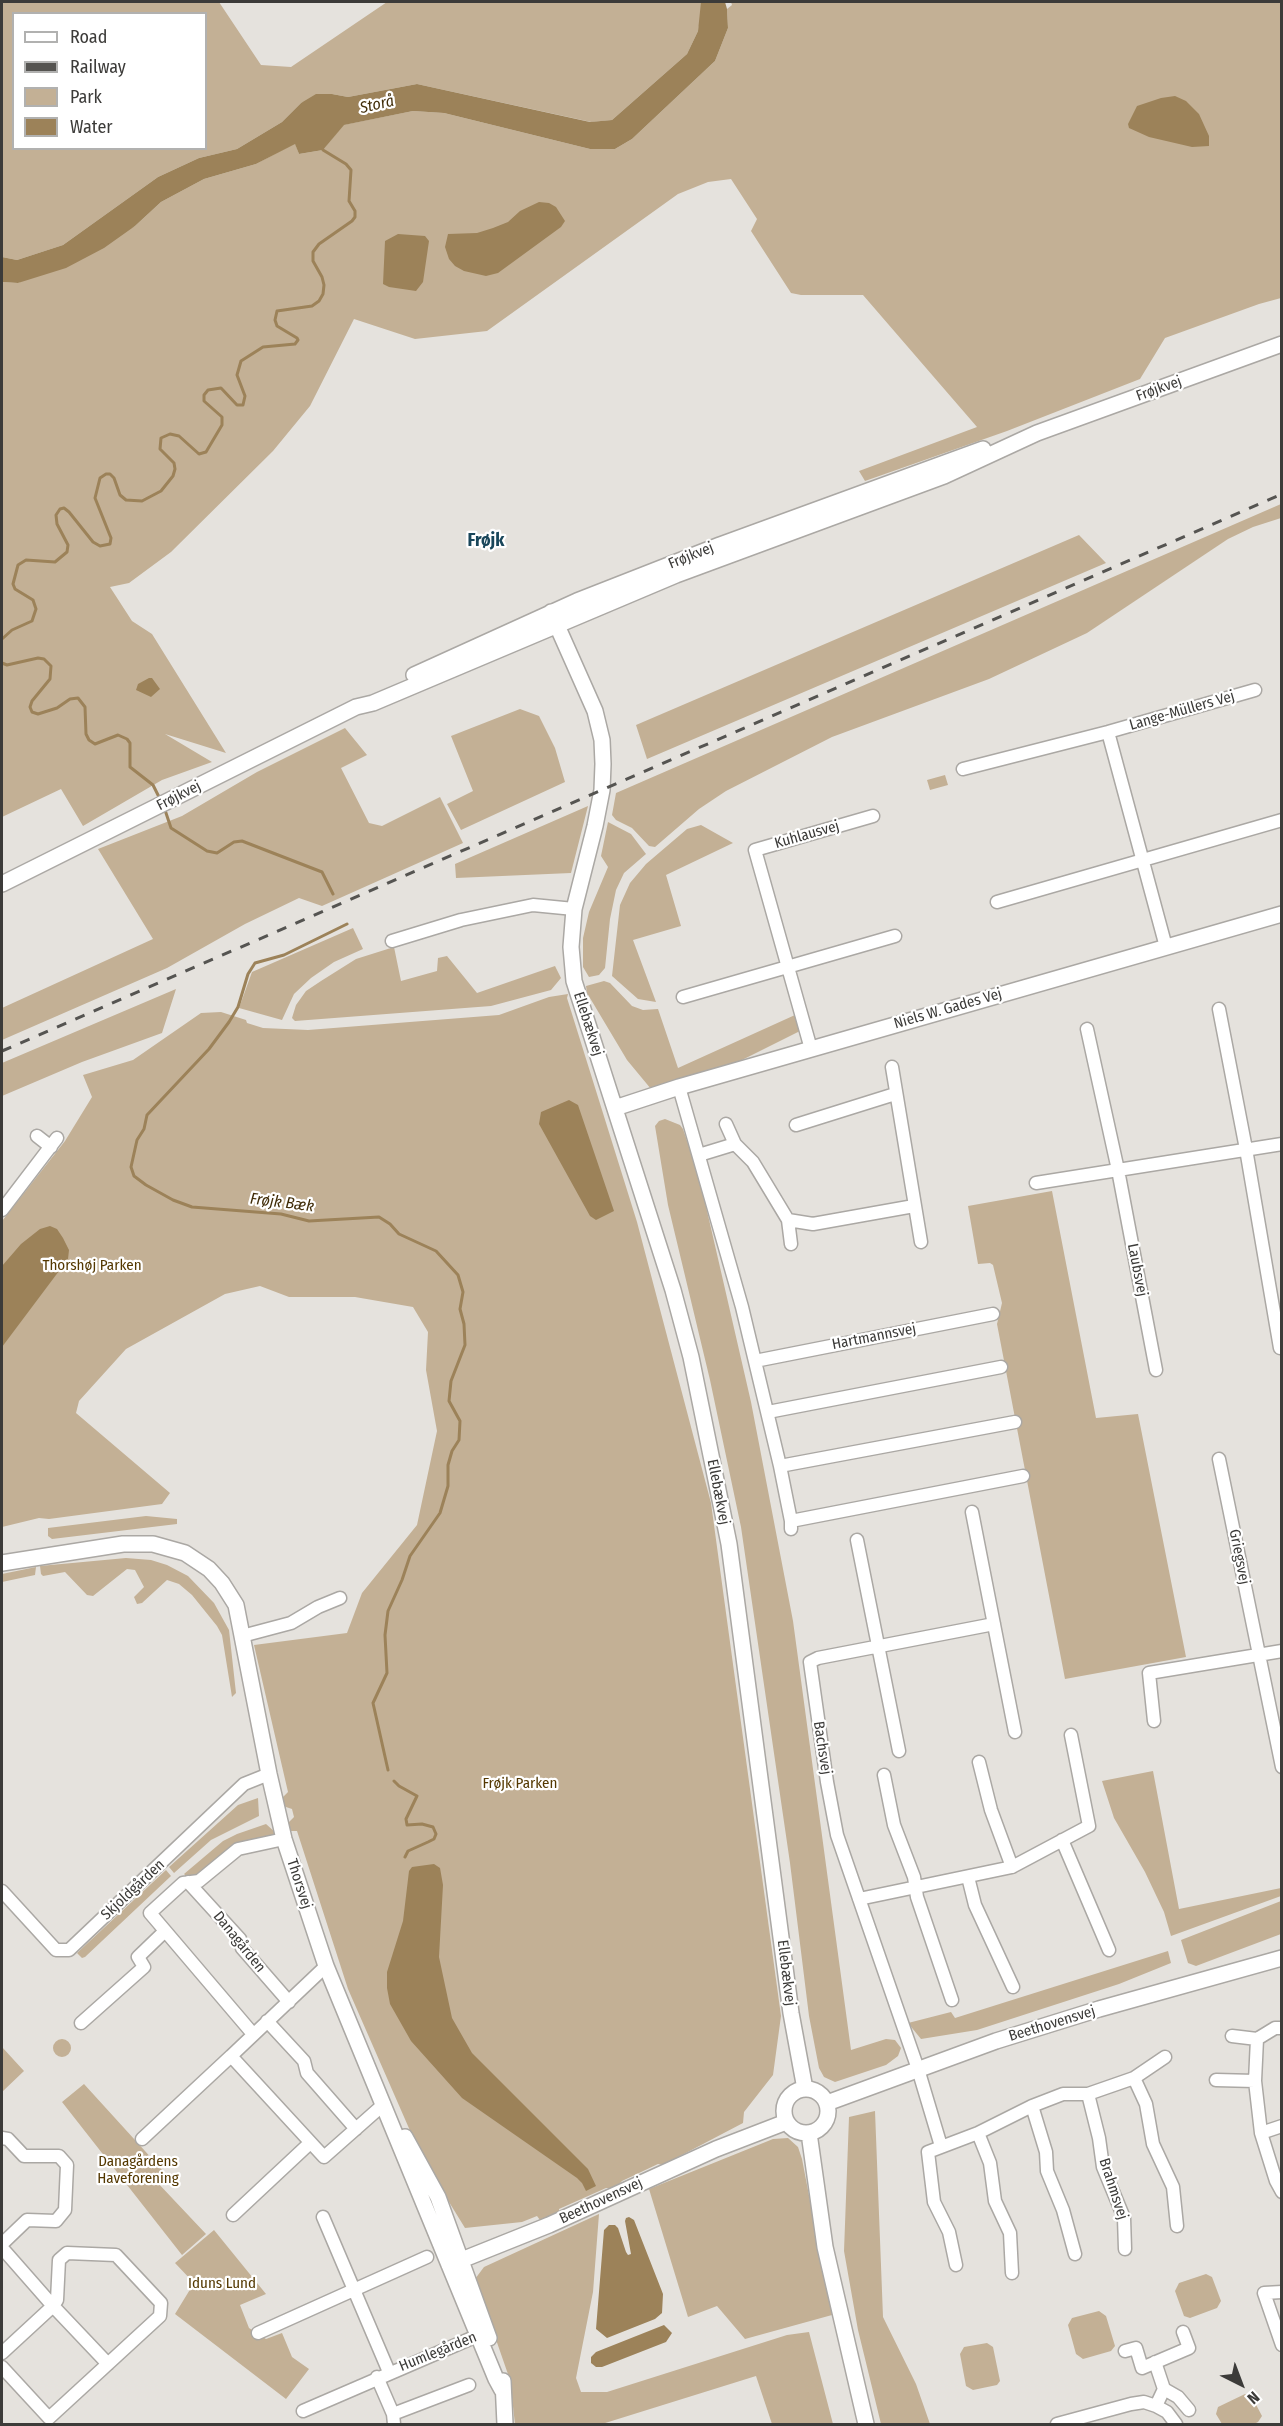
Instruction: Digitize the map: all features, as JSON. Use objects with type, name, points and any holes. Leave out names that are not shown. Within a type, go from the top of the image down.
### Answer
[{"type":"street","name":"Frøjkvej","points":[[2,884],[356,707],[373,703],[554,618],[944,476],[1037,433],[1281,344]]},
{"type":"street","name":"Ellebækvej","points":[[554,618],[595,711],[602,740],[602,790],[574,909],[571,947],[574,981],[673,1290],[691,1357],[729,1544],[791,2013],[805,2089]]},
{"type":"street","name":"Lange-Müllers Vej","points":[[963,769],[1108,732],[1255,690]]},
{"type":"street","name":"Lange-Müllers Vej","points":[[1108,732],[1166,947]]},
{"type":"street","name":"Kuhlausvej","points":[[811,1048],[755,849],[873,816]]},
{"type":"street","points":[[997,902],[1281,820]]},
{"type":"street","points":[[392,941],[461,920],[533,905],[574,909]]},
{"type":"street","name":"Niels W. Gades Vej","points":[[615,1108],[811,1048],[1281,914]]},
{"type":"street","points":[[683,997],[895,936]]},
{"type":"street","points":[[1219,1009],[1280,1348]]},
{"type":"street","name":"Laubsvej","points":[[1087,1029],[1118,1170],[1156,1370]]},
{"type":"street","points":[[892,1067],[921,1242]]},
{"type":"street","points":[[679,1087],[755,1361],[780,1466],[791,1525],[1023,1476]]},
{"type":"street","points":[[796,1125],[895,1094]]},
{"type":"street","points":[[726,1124],[735,1144],[753,1162],[788,1220],[791,1244]]},
{"type":"street","points":[[2,1210],[54,1143],[37,1136]]},
{"type":"street","points":[[699,1155],[735,1144]]},
{"type":"street","points":[[1036,1183],[1281,1144]]},
{"type":"street","points":[[788,1220],[813,1224],[914,1206]]},
{"type":"street","name":"Hartmannsvej","points":[[755,1361],[993,1314]]},
{"type":"street","points":[[768,1412],[1001,1367]]},
{"type":"street","points":[[780,1466],[1015,1422]]},
{"type":"street","name":"Griegsvej","points":[[1220,1459],[1281,1767]]},
{"type":"street","points":[[972,1512],[1015,1732]]},
{"type":"street","points":[[857,1540],[899,1751]]},
{"type":"street","name":"Thorsvej","points":[[2,1563],[123,1544],[153,1544],[185,1553],[209,1569],[222,1583],[236,1605],[268,1774],[284,1839],[326,1966],[391,2121],[393,2131],[455,2263],[482,2334],[506,2404],[505,2424]]},
{"type":"street","points":[[242,1636],[291,1623],[318,1607],[340,1598]]},
{"type":"street","name":"Bachsvej","points":[[918,2068],[837,1835],[810,1662],[818,1658],[994,1624]]},
{"type":"street","points":[[1154,1722],[1149,1673],[1281,1651]]},
{"type":"street","points":[[859,1899],[1012,1867],[1089,1827],[1071,1735]]},
{"type":"street","points":[[979,1762],[991,1810],[1012,1867]]},
{"type":"street","name":"Skjoldgården","points":[[2,1891],[56,1950],[69,1950],[195,1832],[232,1794],[249,1781],[268,1774]]},
{"type":"street","points":[[884,1775],[894,1825],[914,1877],[916,1897],[952,2000]]},
{"type":"street","points":[[253,2034],[150,1913],[183,1883],[199,1881],[238,1849],[284,1839]]},
{"type":"street","points":[[1062,1840],[1109,1950]]},
{"type":"street","points":[[968,1877],[975,1905],[1013,1987]]},
{"type":"street","name":"Danagården","points":[[188,1882],[240,1939],[242,1948],[289,2002]]},
{"type":"street","points":[[81,2024],[144,1967],[138,1957],[165,1931]]},
{"type":"street","name":"Beethovensvej","points":[[827,2103],[996,2041],[1281,1958]]},
{"type":"street","points":[[142,2139],[326,1966]]},
{"type":"street","points":[[267,2021],[304,2061],[307,2073],[356,2129]]},
{"type":"street","points":[[1232,2036],[1257,2039],[1275,2028],[1281,2028]]},
{"type":"street","points":[[1257,2039],[1255,2081],[1261,2133],[1281,2192]]},
{"type":"street","points":[[231,2056],[324,2157],[384,2104]]},
{"type":"street","points":[[956,2265],[949,2232],[934,2202],[928,2152],[978,2133],[1032,2106],[1063,2094],[1088,2094],[1134,2078],[1165,2058]]},
{"type":"street","points":[[918,2068],[941,2146]]},
{"type":"street","points":[[1134,2078],[1146,2104],[1153,2144],[1173,2187],[1177,2226]]},
{"type":"street","points":[[1216,2080],[1255,2081]]},
{"type":"street","points":[[805,2089],[818,2093],[827,2103],[827,2119],[817,2131],[809,2133],[796,2131],[786,2122],[784,2107],[792,2095],[805,2089]]},
{"type":"street","name":"Brahmsvej","points":[[1088,2094],[1099,2138],[1103,2167],[1124,2218],[1125,2249]]},
{"type":"street","points":[[1032,2106],[1046,2152],[1047,2171],[1063,2210],[1075,2254]]},
{"type":"street","name":"Beethovensvej","points":[[455,2263],[549,2225],[716,2149],[786,2122]]},
{"type":"street","points":[[1261,2133],[1281,2126]]},
{"type":"street","points":[[809,2133],[825,2247],[866,2424]]},
{"type":"street","points":[[978,2133],[990,2163],[995,2200],[1010,2233],[1012,2273]]},
{"type":"street","points":[[2,2139],[8,2139],[24,2156],[59,2156],[67,2165],[65,2210],[56,2221],[27,2220],[2,2244]]},
{"type":"street","points":[[233,2215],[310,2143]]},
{"type":"street","name":"Humlegården","points":[[323,2217],[354,2291],[383,2375],[393,2419],[469,2385]]},
{"type":"street","points":[[2,2248],[108,2364]]},
{"type":"street","points":[[2,2353],[57,2300],[59,2260],[67,2253],[116,2255],[161,2303],[160,2316],[46,2421],[2,2367]]},
{"type":"street","points":[[258,2333],[427,2257]]},
{"type":"street","points":[[1280,2339],[1264,2293],[1281,2292]]},
{"type":"street","points":[[1125,2351],[1136,2348],[1142,2368],[1189,2348],[1183,2332]]},
{"type":"street","name":"Humlegården","points":[[303,2411],[482,2334]]},
{"type":"street","points":[[1155,2362],[1164,2389],[1178,2397],[1189,2410]]},
{"type":"street","points":[[1156,2406],[1164,2389]]},
{"type":"street","points":[[1063,2424],[1144,2402],[1167,2412],[1176,2424]]},
{"type":"green space","points":[[2,2],[219,2],[261,65],[291,67],[387,2],[701,2],[698,31],[687,54],[612,120],[591,122],[417,84],[348,97],[332,94],[301,103],[282,122],[237,149],[199,158],[158,177],[63,245],[17,260],[2,257]]},
{"type":"green space","points":[[731,2],[1281,2],[1281,298],[1165,338],[1140,379],[1007,431],[865,481],[859,471],[977,427],[863,295],[791,293],[751,231],[757,219],[731,179],[708,182],[678,194],[487,331],[415,339],[354,319],[310,406],[273,451],[171,552],[129,583],[110,587],[132,621],[152,634],[226,753],[165,734],[212,762],[162,780],[83,826],[61,789],[2,817],[2,282],[18,283],[135,226],[161,202],[204,179],[256,164],[295,143],[299,154],[323,150],[343,125],[413,111],[444,113],[590,149],[615,149],[632,139],[715,61],[728,28],[727,9],[732,5]]},
{"type":"green space","points":[[1281,504],[1281,518],[1253,527],[1228,539],[1087,633],[989,679],[832,737],[726,791],[699,809],[655,847],[649,846],[632,828],[616,820],[612,815],[616,793]]},
{"type":"green space","points":[[1079,535],[1106,563],[647,759],[636,725]]},
{"type":"green space","points":[[520,709],[539,716],[555,748],[565,782],[461,830],[447,804],[473,791],[451,736]]},
{"type":"green space","points":[[345,728],[367,755],[341,768],[369,823],[382,826],[440,797],[463,843],[322,906],[299,898],[245,924],[167,968],[2,1040],[2,1008],[153,939],[98,849],[182,816],[257,772]]},
{"type":"green space","points":[[945,775],[948,785],[930,790],[927,780]]},
{"type":"green space","points":[[588,806],[571,873],[456,878],[455,864]]},
{"type":"green space","points":[[608,822],[631,834],[646,854],[624,873],[616,890],[610,919],[605,968],[599,975],[589,977],[583,967],[583,938],[589,912],[608,867],[601,856]]},
{"type":"green space","points":[[701,825],[733,843],[666,875],[681,926],[633,940],[656,1002],[638,999],[612,976],[620,905],[630,883],[646,864],[687,829]]},
{"type":"green space","points":[[353,928],[363,949],[334,962],[311,978],[294,994],[282,1020],[239,1008],[252,972]]},
{"type":"green space","points":[[394,947],[401,981],[437,971],[438,958],[447,956],[477,993],[555,966],[561,978],[551,990],[491,1006],[295,1021],[292,1018],[296,1005],[306,991],[356,959]]},
{"type":"green space","points":[[604,981],[610,983],[632,1006],[643,1010],[658,1009],[678,1068],[795,1015],[800,1031],[728,1067],[651,1089],[627,1060],[587,993],[586,986]]},
{"type":"green space","points":[[176,989],[162,1033],[82,1062],[2,1096],[2,1063]]},
{"type":"green space","name":"Frøjk Parken","points":[[568,994],[567,998],[637,1222],[711,1503],[781,2016],[773,2075],[744,2112],[743,2123],[663,2165],[658,2164],[622,2181],[616,2188],[606,2188],[559,2209],[559,2214],[540,2220],[537,2216],[522,2222],[465,2228],[422,2158],[348,1989],[297,1831],[290,1831],[288,1823],[294,1817],[292,1809],[283,1806],[281,1799],[288,1792],[254,1645],[347,1633],[362,1593],[417,1525],[437,1431],[426,1370],[428,1332],[413,1307],[355,1297],[289,1297],[260,1286],[225,1294],[126,1349],[79,1401],[76,1413],[170,1493],[162,1504],[49,1519],[39,1518],[2,1527],[2,1221],[65,1141],[92,1097],[83,1075],[133,1060],[201,1013],[221,1012],[263,1028],[308,1030],[499,1015],[549,997]]},
{"type":"green space","points":[[665,1119],[680,1125],[683,1129],[699,1176],[751,1402],[793,1621],[851,2050],[886,2039],[895,2040],[901,2048],[898,2056],[886,2065],[835,2082],[824,2077],[819,2068],[809,2016],[790,1863],[741,1527],[710,1380],[668,1205],[655,1126],[659,1121]]},
{"type":"green space","points":[[1052,1191],[1096,1418],[1138,1414],[1186,1657],[1065,1679],[997,1324],[1002,1303],[993,1265],[978,1264],[968,1206]]},
{"type":"green space","points":[[146,1516],[177,1519],[177,1524],[52,1539],[48,1536],[48,1528]]},
{"type":"green space","points":[[126,1558],[151,1560],[167,1565],[188,1576],[214,1603],[229,1630],[236,1693],[232,1697],[222,1635],[192,1595],[179,1584],[167,1580],[142,1603],[137,1604],[134,1597],[144,1587],[135,1570],[127,1569],[93,1596],[87,1595],[65,1572],[43,1576],[41,1574],[40,1566]]},
{"type":"green space","points":[[36,1567],[35,1575],[2,1582],[2,1574]]},
{"type":"green space","points":[[1153,1771],[1179,1909],[1281,1888],[1281,1896],[1171,1936],[1164,1912],[1145,1872],[1114,1818],[1102,1781]]},
{"type":"green space","points":[[258,1798],[259,1816],[211,1840],[174,1873],[169,1867],[238,1805]]},
{"type":"green space","points":[[266,1824],[276,1833],[272,1837],[235,1847],[222,1854],[196,1878],[190,1880],[184,1874],[223,1841]]},
{"type":"green space","points":[[166,1870],[171,1876],[85,1957],[82,1958],[77,1953]]},
{"type":"green space","points":[[1281,1901],[1281,1934],[1196,1966],[1188,1963],[1181,1940]]},
{"type":"green space","points":[[1168,1951],[1171,1963],[1119,1984],[977,2030],[921,2039],[908,2023],[951,2012],[955,2018]]},
{"type":"green space","points":[[62,2039],[68,2042],[71,2048],[68,2054],[62,2057],[56,2054],[53,2048],[56,2042]]},
{"type":"green space","points":[[2,2047],[24,2071],[2,2092]]},
{"type":"green space","name":"Danagårdens Haveforening","points":[[84,2084],[165,2173],[156,2181],[206,2234],[182,2255],[62,2102]]},
{"type":"green space","points":[[875,2111],[883,2317],[916,2384],[930,2424],[881,2424],[858,2330],[844,2251],[849,2117]]},
{"type":"green space","points":[[788,2138],[798,2147],[802,2159],[832,2315],[745,2339],[717,2306],[688,2317],[649,2189],[773,2139]]},
{"type":"green space","points":[[599,2214],[593,2292],[576,2378],[581,2392],[607,2392],[787,2335],[809,2332],[833,2424],[772,2424],[756,2376],[602,2424],[515,2424],[510,2380],[475,2279],[484,2267]]},
{"type":"green space","name":"Iduns Lund","points":[[214,2230],[266,2294],[240,2305],[249,2328],[266,2339],[282,2333],[292,2357],[309,2369],[286,2399],[175,2314],[194,2283],[175,2263]]},
{"type":"green space","points":[[1206,2274],[1212,2277],[1221,2301],[1217,2308],[1190,2318],[1184,2316],[1175,2291],[1179,2283]]},
{"type":"green space","points":[[1099,2311],[1106,2316],[1115,2346],[1111,2351],[1083,2359],[1076,2354],[1068,2325],[1072,2318]]},
{"type":"green space","points":[[987,2343],[993,2347],[1000,2381],[997,2385],[973,2390],[966,2386],[960,2354],[964,2347]]},
{"type":"green space","points":[[1245,2394],[1251,2395],[1262,2416],[1258,2422],[1222,2424],[1216,2414],[1218,2407]]},
{"type":"water","name":"Storå","points":[[701,2],[725,2],[727,9],[728,28],[715,61],[632,139],[615,149],[590,149],[444,113],[413,111],[344,125],[323,150],[299,154],[295,144],[256,164],[204,179],[161,202],[135,226],[104,248],[66,268],[18,283],[2,282],[2,257],[17,260],[63,245],[158,177],[199,158],[237,149],[282,122],[301,103],[316,94],[348,97],[417,84],[590,122],[612,120],[687,54],[698,31]]},
{"type":"water","points":[[1175,96],[1186,101],[1199,114],[1209,136],[1209,146],[1192,147],[1149,137],[1129,128],[1128,124],[1137,106]]},
{"type":"water","points":[[539,202],[549,203],[556,207],[565,221],[561,227],[498,273],[486,276],[464,271],[449,259],[445,247],[448,234],[477,233],[493,228],[508,222],[520,211]]},
{"type":"water","points":[[398,234],[425,236],[429,241],[423,282],[416,291],[383,284],[385,241]]},
{"type":"water","points":[[152,678],[160,689],[151,697],[136,690],[138,684]]},
{"type":"water","points":[[569,1100],[578,1105],[614,1211],[596,1220],[590,1216],[539,1124],[541,1112]]},
{"type":"water","points":[[50,1226],[57,1229],[63,1238],[69,1250],[68,1259],[2,1347],[2,1266],[21,1244],[40,1229]]},
{"type":"water","points":[[434,1864],[440,1868],[443,1885],[439,1957],[452,2018],[472,2053],[588,2169],[596,2186],[586,2191],[577,2178],[462,2098],[411,2041],[390,2004],[387,1972],[403,1921],[409,1871],[412,1867]]},
{"type":"water","points":[[629,2217],[634,2220],[663,2294],[662,2313],[655,2319],[607,2338],[596,2329],[604,2230],[609,2225],[615,2225],[626,2252],[628,2255],[631,2254],[625,2221]]},
{"type":"water","points":[[664,2325],[672,2333],[666,2342],[602,2367],[596,2367],[591,2363],[591,2357],[596,2352]]},
{"type":"waterway","name":"Frøjk Bæk","points":[[2,639],[12,630],[32,621],[36,609],[33,600],[15,589],[13,584],[18,565],[26,560],[55,562],[67,552],[68,545],[57,524],[56,515],[60,509],[64,508],[69,512],[93,542],[100,546],[110,544],[111,538],[95,498],[100,478],[110,474],[114,478],[120,495],[126,500],[142,501],[161,491],[173,476],[175,469],[174,463],[160,449],[161,438],[170,434],[179,436],[199,454],[206,452],[222,425],[222,417],[204,401],[204,395],[208,390],[221,388],[237,405],[243,405],[245,396],[237,375],[241,361],[263,347],[295,344],[298,340],[277,326],[275,320],[277,311],[312,306],[319,301],[324,285],[313,261],[313,252],[319,244],[355,217],[355,211],[349,201],[351,170],[346,164],[323,150],[322,146]]},
{"type":"waterway","name":"Frøjk Bæk","points":[[2,663],[7,665],[38,658],[44,659],[51,666],[50,679],[32,701],[30,707],[32,712],[38,714],[57,708],[70,699],[78,698],[85,707],[86,734],[89,740],[95,744],[118,735],[127,739],[130,743],[130,767],[153,785],[161,801]]},
{"type":"waterway","name":"Frøjk Bæk","points":[[165,810],[171,828],[207,851],[217,853],[234,842],[242,841],[322,872],[333,894]]},
{"type":"waterway","name":"Frøjk Bæk","points":[[347,924],[284,955],[255,963],[248,974],[238,1007],[229,1022],[209,1049],[147,1115],[144,1129],[137,1140],[131,1167],[134,1176],[146,1185],[173,1200],[192,1207],[281,1214],[309,1221],[379,1217],[399,1234],[436,1251],[458,1275],[463,1292],[460,1309],[464,1324],[465,1345],[451,1381],[449,1401],[460,1421],[459,1440],[452,1451],[448,1465],[448,1486],[440,1513],[410,1556],[388,1611],[385,1635],[387,1673],[373,1703],[388,1770]]},
{"type":"waterway","name":"Frøjk Bæk","points":[[394,1781],[417,1796],[406,1819],[407,1825],[422,1824],[433,1827],[436,1834],[434,1839],[408,1851],[405,1857]]},
{"type":"railway","points":[[2,1051],[1282,494]]},
{"type":"district","name":"Frøjk","points":[[486,541]]},
{"type":"park label","name":"Thorshøj Parken","points":[[92,1266]]}]
